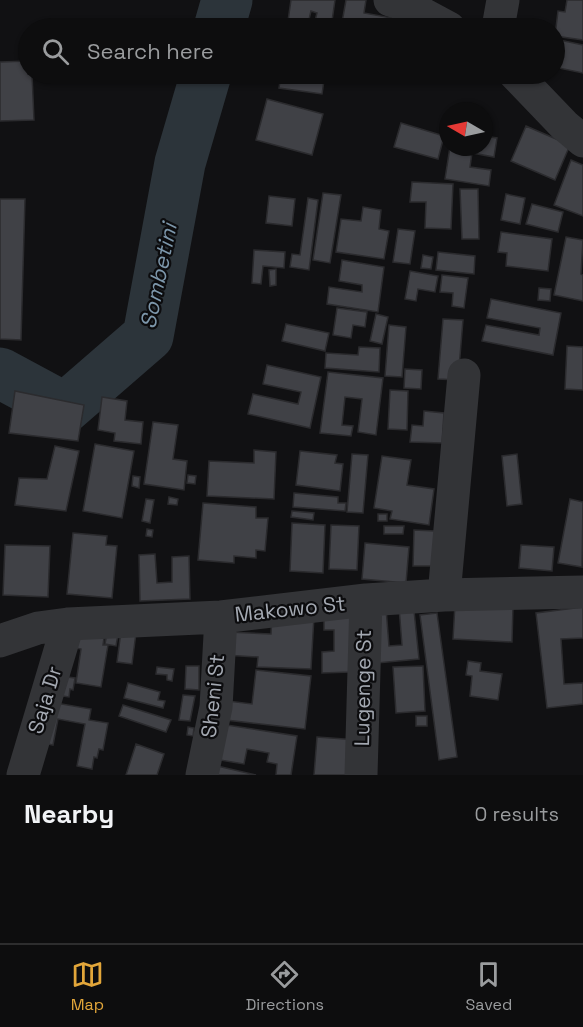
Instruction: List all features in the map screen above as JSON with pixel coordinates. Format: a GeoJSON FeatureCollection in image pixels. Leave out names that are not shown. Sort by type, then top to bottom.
{"type":"FeatureCollection","features":[{"type":"Feature","properties":{"kind":"street"},"geometry":{"type":"LineString","coordinates":[[390,0],[406,5],[430,18]]}},
{"type":"Feature","properties":{"kind":"street"},"geometry":{"type":"LineString","coordinates":[[500,18],[503,0]]}},
{"type":"Feature","properties":{"kind":"street"},"geometry":{"type":"LineString","coordinates":[[525,84],[564,125],[583,141]]}},
{"type":"Feature","properties":{"kind":"street"},"geometry":{"type":"LineString","coordinates":[[444,595],[464,375]]}},
{"type":"Feature","properties":{"kind":"street","name":"Makowo St"},"geometry":{"type":"LineString","coordinates":[[0,641],[38,628],[68,624],[220,617],[366,600],[444,595],[583,592]]}},
{"type":"Feature","properties":{"kind":"street","name":"Lugenge St"},"geometry":{"type":"LineString","coordinates":[[362,775],[366,600]]}},
{"type":"Feature","properties":{"kind":"street","name":"Sheni St"},"geometry":{"type":"LineString","coordinates":[[202,775],[216,706],[220,617]]}},
{"type":"Feature","properties":{"kind":"street","name":"Saja Dr"},"geometry":{"type":"LineString","coordinates":[[23,775],[68,624]]}},
{"type":"Feature","properties":{"kind":"building"},"geometry":{"type":"Polygon","coordinates":[[[291,0],[335,0],[332,18],[316,18],[317,13],[311,11],[309,18],[288,18],[291,0]]]}},
{"type":"Feature","properties":{"kind":"building"},"geometry":{"type":"Polygon","coordinates":[[[346,0],[366,0],[364,13],[392,18],[343,18],[346,0]]]}},
{"type":"Feature","properties":{"kind":"building"},"geometry":{"type":"Polygon","coordinates":[[[567,0],[583,0],[583,40],[565,37],[565,18],[557,18],[558,11],[565,12],[567,0]]]}},
{"type":"Feature","properties":{"kind":"building"},"geometry":{"type":"Polygon","coordinates":[[[565,41],[583,45],[583,73],[565,69],[565,41]]]}},
{"type":"Feature","properties":{"kind":"building"},"geometry":{"type":"Polygon","coordinates":[[[18,61],[18,84],[32,84],[34,120],[0,121],[0,62],[18,61]]]}},
{"type":"Feature","properties":{"kind":"building"},"geometry":{"type":"Polygon","coordinates":[[[280,84],[324,84],[322,94],[279,88],[280,84]]]}},
{"type":"Feature","properties":{"kind":"building"},"geometry":{"type":"Polygon","coordinates":[[[267,99],[323,114],[312,155],[256,140],[267,99]]]}},
{"type":"Feature","properties":{"kind":"building"},"geometry":{"type":"Polygon","coordinates":[[[401,123],[439,134],[438,159],[394,147],[401,123]]]}},
{"type":"Feature","properties":{"kind":"building"},"geometry":{"type":"Polygon","coordinates":[[[526,126],[570,145],[555,180],[511,161],[526,126]]]}},
{"type":"Feature","properties":{"kind":"building"},"geometry":{"type":"Polygon","coordinates":[[[493,137],[497,138],[494,157],[488,156],[493,156],[493,137]]]}},
{"type":"Feature","properties":{"kind":"building"},"geometry":{"type":"Polygon","coordinates":[[[449,156],[472,156],[470,167],[491,170],[489,186],[445,179],[449,156]]]}},
{"type":"Feature","properties":{"kind":"building"},"geometry":{"type":"Polygon","coordinates":[[[571,160],[583,165],[583,216],[554,205],[571,160]]]}},
{"type":"Feature","properties":{"kind":"building"},"geometry":{"type":"Polygon","coordinates":[[[412,182],[453,184],[451,229],[425,228],[426,202],[410,202],[412,182]]]}},
{"type":"Feature","properties":{"kind":"building"},"geometry":{"type":"Polygon","coordinates":[[[460,189],[478,189],[479,239],[462,239],[460,189]]]}},
{"type":"Feature","properties":{"kind":"building"},"geometry":{"type":"Polygon","coordinates":[[[323,193],[341,195],[330,263],[313,260],[323,193]]]}},
{"type":"Feature","properties":{"kind":"building"},"geometry":{"type":"Polygon","coordinates":[[[506,194],[525,198],[520,224],[501,220],[506,194]]]}},
{"type":"Feature","properties":{"kind":"building"},"geometry":{"type":"Polygon","coordinates":[[[269,196],[295,199],[292,226],[266,223],[269,196]]]}},
{"type":"Feature","properties":{"kind":"building"},"geometry":{"type":"Polygon","coordinates":[[[308,198],[318,200],[309,270],[290,267],[292,254],[300,255],[308,198]]]}},
{"type":"Feature","properties":{"kind":"building"},"geometry":{"type":"Polygon","coordinates":[[[0,199],[25,199],[21,340],[0,339],[0,199]]]}},
{"type":"Feature","properties":{"kind":"building"},"geometry":{"type":"Polygon","coordinates":[[[532,204],[563,212],[558,232],[526,224],[532,204]]]}},
{"type":"Feature","properties":{"kind":"building"},"geometry":{"type":"Polygon","coordinates":[[[363,207],[381,210],[379,229],[389,231],[384,259],[336,252],[341,219],[361,221],[363,207]]]}},
{"type":"Feature","properties":{"kind":"building"},"geometry":{"type":"Polygon","coordinates":[[[398,229],[415,231],[410,264],[393,262],[398,229]]]}},
{"type":"Feature","properties":{"kind":"building"},"geometry":{"type":"Polygon","coordinates":[[[501,232],[552,239],[548,271],[506,266],[507,253],[498,252],[501,232]]]}},
{"type":"Feature","properties":{"kind":"building"},"geometry":{"type":"Polygon","coordinates":[[[566,237],[583,240],[581,274],[583,275],[583,301],[554,295],[566,237]]]}},
{"type":"Feature","properties":{"kind":"building"},"geometry":{"type":"Polygon","coordinates":[[[254,250],[285,252],[284,268],[263,266],[261,284],[252,283],[254,250]]]}},
{"type":"Feature","properties":{"kind":"building"},"geometry":{"type":"Polygon","coordinates":[[[438,252],[475,256],[474,274],[436,270],[438,252]]]}},
{"type":"Feature","properties":{"kind":"building"},"geometry":{"type":"Polygon","coordinates":[[[423,255],[433,257],[431,269],[421,268],[423,255]]]}},
{"type":"Feature","properties":{"kind":"building"},"geometry":{"type":"Polygon","coordinates":[[[342,260],[384,267],[378,312],[327,304],[329,287],[362,292],[362,285],[339,281],[342,260]]]}},
{"type":"Feature","properties":{"kind":"building"},"geometry":{"type":"Polygon","coordinates":[[[276,269],[276,285],[270,286],[269,270],[276,269]]]}},
{"type":"Feature","properties":{"kind":"building"},"geometry":{"type":"Polygon","coordinates":[[[410,271],[438,276],[435,292],[418,289],[416,301],[405,299],[410,271]]]}},
{"type":"Feature","properties":{"kind":"building"},"geometry":{"type":"Polygon","coordinates":[[[442,275],[468,278],[464,308],[452,306],[453,293],[440,292],[442,275]]]}},
{"type":"Feature","properties":{"kind":"building"},"geometry":{"type":"Polygon","coordinates":[[[539,288],[551,289],[550,301],[538,300],[539,288]]]}},
{"type":"Feature","properties":{"kind":"building"},"geometry":{"type":"Polygon","coordinates":[[[491,299],[561,313],[553,355],[482,341],[486,325],[539,335],[540,328],[487,318],[491,299]]]}},
{"type":"Feature","properties":{"kind":"building"},"geometry":{"type":"Polygon","coordinates":[[[337,308],[367,312],[365,327],[353,325],[351,338],[333,335],[337,308]]]}},
{"type":"Feature","properties":{"kind":"building"},"geometry":{"type":"Polygon","coordinates":[[[376,314],[388,317],[382,344],[370,341],[376,314]]]}},
{"type":"Feature","properties":{"kind":"building"},"geometry":{"type":"Polygon","coordinates":[[[443,319],[463,320],[458,380],[438,379],[443,319]]]}},
{"type":"Feature","properties":{"kind":"building"},"geometry":{"type":"Polygon","coordinates":[[[286,324],[329,333],[325,351],[282,341],[286,324]]]}},
{"type":"Feature","properties":{"kind":"building"},"geometry":{"type":"Polygon","coordinates":[[[389,325],[406,327],[402,377],[385,376],[389,325]]]}},
{"type":"Feature","properties":{"kind":"building"},"geometry":{"type":"Polygon","coordinates":[[[567,346],[583,347],[583,390],[565,389],[567,346]]]}},
{"type":"Feature","properties":{"kind":"building"},"geometry":{"type":"Polygon","coordinates":[[[359,347],[380,348],[379,372],[325,368],[326,353],[358,355],[359,347]]]}},
{"type":"Feature","properties":{"kind":"building"},"geometry":{"type":"Polygon","coordinates":[[[267,365],[321,377],[310,428],[248,414],[253,394],[298,404],[301,392],[263,384],[267,365]]]}},
{"type":"Feature","properties":{"kind":"building"},"geometry":{"type":"Polygon","coordinates":[[[405,369],[422,370],[421,389],[404,388],[405,369]]]}},
{"type":"Feature","properties":{"kind":"building"},"geometry":{"type":"Polygon","coordinates":[[[328,372],[383,378],[376,435],[358,432],[362,399],[345,397],[342,425],[353,426],[351,436],[320,433],[328,372]]]}},
{"type":"Feature","properties":{"kind":"building"},"geometry":{"type":"Polygon","coordinates":[[[390,390],[408,391],[407,430],[388,429],[390,390]]]}},
{"type":"Feature","properties":{"kind":"building"},"geometry":{"type":"Polygon","coordinates":[[[15,391],[84,405],[78,441],[9,433],[15,391]]]}},
{"type":"Feature","properties":{"kind":"building"},"geometry":{"type":"Polygon","coordinates":[[[102,397],[127,401],[125,420],[143,422],[141,444],[114,441],[115,433],[98,430],[102,397]]]}},
{"type":"Feature","properties":{"kind":"building"},"geometry":{"type":"Polygon","coordinates":[[[424,411],[444,413],[442,443],[410,442],[412,425],[423,426],[424,411]]]}},
{"type":"Feature","properties":{"kind":"building"},"geometry":{"type":"Polygon","coordinates":[[[153,422],[178,425],[173,459],[187,461],[184,490],[144,484],[153,422]]]}},
{"type":"Feature","properties":{"kind":"building"},"geometry":{"type":"Polygon","coordinates":[[[95,444],[134,451],[122,518],[83,511],[95,444]]]}},
{"type":"Feature","properties":{"kind":"building"},"geometry":{"type":"Polygon","coordinates":[[[55,446],[79,451],[66,511],[15,505],[19,478],[47,479],[55,446]]]}},
{"type":"Feature","properties":{"kind":"building"},"geometry":{"type":"Polygon","coordinates":[[[254,450],[276,452],[274,499],[207,496],[209,461],[254,463],[254,450]]]}},
{"type":"Feature","properties":{"kind":"building"},"geometry":{"type":"Polygon","coordinates":[[[300,451],[337,455],[335,463],[343,464],[340,491],[296,485],[300,451]]]}},
{"type":"Feature","properties":{"kind":"building"},"geometry":{"type":"Polygon","coordinates":[[[352,454],[368,455],[363,513],[347,512],[352,454]]]}},
{"type":"Feature","properties":{"kind":"building"},"geometry":{"type":"Polygon","coordinates":[[[517,454],[522,504],[507,506],[502,456],[517,454]]]}},
{"type":"Feature","properties":{"kind":"building"},"geometry":{"type":"Polygon","coordinates":[[[382,456],[411,460],[407,485],[434,489],[429,525],[390,519],[392,511],[374,508],[382,456]]]}},
{"type":"Feature","properties":{"kind":"building"},"geometry":{"type":"Polygon","coordinates":[[[188,475],[196,476],[195,484],[187,483],[188,475]]]}},
{"type":"Feature","properties":{"kind":"building"},"geometry":{"type":"Polygon","coordinates":[[[133,476],[140,477],[139,488],[132,486],[133,476]]]}},
{"type":"Feature","properties":{"kind":"building"},"geometry":{"type":"Polygon","coordinates":[[[294,493],[338,497],[338,503],[346,503],[345,511],[293,507],[294,493]]]}},
{"type":"Feature","properties":{"kind":"building"},"geometry":{"type":"Polygon","coordinates":[[[169,497],[178,499],[177,505],[168,504],[169,497]]]}},
{"type":"Feature","properties":{"kind":"building"},"geometry":{"type":"Polygon","coordinates":[[[146,499],[154,500],[150,523],[142,521],[146,499]]]}},
{"type":"Feature","properties":{"kind":"building"},"geometry":{"type":"Polygon","coordinates":[[[570,499],[583,502],[582,567],[558,563],[570,499]]]}},
{"type":"Feature","properties":{"kind":"building"},"geometry":{"type":"Polygon","coordinates":[[[203,503],[256,507],[256,518],[268,518],[265,551],[256,550],[256,558],[234,556],[234,563],[198,560],[203,503]]]}},
{"type":"Feature","properties":{"kind":"building"},"geometry":{"type":"Polygon","coordinates":[[[292,511],[314,513],[313,520],[291,517],[292,511]]]}},
{"type":"Feature","properties":{"kind":"building"},"geometry":{"type":"Polygon","coordinates":[[[378,514],[387,514],[387,521],[378,521],[378,514]]]}},
{"type":"Feature","properties":{"kind":"building"},"geometry":{"type":"Polygon","coordinates":[[[292,523],[325,525],[323,573],[290,571],[292,523]]]}},
{"type":"Feature","properties":{"kind":"building"},"geometry":{"type":"Polygon","coordinates":[[[331,525],[359,526],[357,570],[329,569],[331,525]]]}},
{"type":"Feature","properties":{"kind":"building"},"geometry":{"type":"Polygon","coordinates":[[[384,526],[404,526],[403,534],[384,534],[384,526]]]}},
{"type":"Feature","properties":{"kind":"building"},"geometry":{"type":"Polygon","coordinates":[[[147,529],[153,530],[152,537],[146,536],[147,529]]]}},
{"type":"Feature","properties":{"kind":"building"},"geometry":{"type":"Polygon","coordinates":[[[414,530],[435,531],[433,566],[413,566],[414,530]]]}},
{"type":"Feature","properties":{"kind":"building"},"geometry":{"type":"Polygon","coordinates":[[[73,533],[107,536],[106,545],[117,546],[112,598],[67,594],[73,533]]]}},
{"type":"Feature","properties":{"kind":"building"},"geometry":{"type":"Polygon","coordinates":[[[365,543],[409,547],[406,583],[362,579],[365,543]]]}},
{"type":"Feature","properties":{"kind":"building"},"geometry":{"type":"Polygon","coordinates":[[[5,545],[50,546],[48,597],[3,595],[5,545]]]}},
{"type":"Feature","properties":{"kind":"building"},"geometry":{"type":"Polygon","coordinates":[[[521,545],[554,547],[552,571],[519,568],[521,545]]]}},
{"type":"Feature","properties":{"kind":"building"},"geometry":{"type":"Polygon","coordinates":[[[155,554],[157,583],[172,582],[172,557],[189,556],[190,599],[140,601],[139,555],[155,554]]]}},
{"type":"Feature","properties":{"kind":"building"},"geometry":{"type":"Polygon","coordinates":[[[413,601],[419,659],[377,663],[371,606],[413,601]],[[399,607],[386,608],[389,646],[402,645],[399,607]]]}},
{"type":"Feature","properties":{"kind":"building"},"geometry":{"type":"Polygon","coordinates":[[[455,604],[513,606],[512,642],[453,639],[455,604]]]}},
{"type":"Feature","properties":{"kind":"building"},"geometry":{"type":"Polygon","coordinates":[[[583,607],[583,638],[561,639],[564,684],[583,683],[583,704],[547,708],[536,613],[583,607]]]}},
{"type":"Feature","properties":{"kind":"building"},"geometry":{"type":"Polygon","coordinates":[[[324,613],[352,613],[351,672],[322,673],[322,652],[334,651],[334,630],[324,630],[324,613]]]}},
{"type":"Feature","properties":{"kind":"building"},"geometry":{"type":"Polygon","coordinates":[[[437,613],[457,757],[439,760],[420,615],[437,613]]]}},
{"type":"Feature","properties":{"kind":"building"},"geometry":{"type":"Polygon","coordinates":[[[272,614],[314,616],[311,669],[257,667],[258,657],[225,655],[227,632],[271,634],[272,614]]]}},
{"type":"Feature","properties":{"kind":"building"},"geometry":{"type":"Polygon","coordinates":[[[108,627],[119,629],[116,646],[105,644],[108,627]]]}},
{"type":"Feature","properties":{"kind":"building"},"geometry":{"type":"Polygon","coordinates":[[[121,631],[136,633],[132,664],[117,662],[121,631]]]}},
{"type":"Feature","properties":{"kind":"building"},"geometry":{"type":"Polygon","coordinates":[[[74,633],[104,638],[103,645],[108,645],[101,687],[76,683],[81,649],[71,647],[74,633]]]}},
{"type":"Feature","properties":{"kind":"building"},"geometry":{"type":"Polygon","coordinates":[[[468,661],[481,663],[480,671],[502,674],[498,700],[470,696],[472,676],[466,675],[468,661]]]}},
{"type":"Feature","properties":{"kind":"building"},"geometry":{"type":"Polygon","coordinates":[[[186,666],[199,666],[199,690],[185,689],[186,666]]]}},
{"type":"Feature","properties":{"kind":"building"},"geometry":{"type":"Polygon","coordinates":[[[423,666],[425,711],[396,713],[393,667],[423,666]]]}},
{"type":"Feature","properties":{"kind":"building"},"geometry":{"type":"Polygon","coordinates":[[[157,667],[174,669],[172,681],[167,680],[167,675],[156,674],[157,667]]]}},
{"type":"Feature","properties":{"kind":"building"},"geometry":{"type":"Polygon","coordinates":[[[256,670],[311,676],[305,729],[226,720],[228,701],[252,704],[256,670]]]}},
{"type":"Feature","properties":{"kind":"building"},"geometry":{"type":"Polygon","coordinates":[[[59,676],[75,678],[69,697],[56,695],[59,676]]]}},
{"type":"Feature","properties":{"kind":"building"},"geometry":{"type":"Polygon","coordinates":[[[128,683],[160,692],[158,700],[165,701],[163,708],[124,698],[128,683]]]}},
{"type":"Feature","properties":{"kind":"building"},"geometry":{"type":"Polygon","coordinates":[[[183,695],[195,696],[190,721],[179,720],[183,695]]]}},
{"type":"Feature","properties":{"kind":"building"},"geometry":{"type":"Polygon","coordinates":[[[50,702],[91,709],[89,720],[108,723],[103,750],[99,749],[97,758],[94,757],[92,769],[77,766],[85,724],[58,719],[53,745],[43,743],[50,702]]]}},
{"type":"Feature","properties":{"kind":"building"},"geometry":{"type":"Polygon","coordinates":[[[123,705],[171,720],[166,732],[119,716],[123,705]]]}},
{"type":"Feature","properties":{"kind":"building"},"geometry":{"type":"Polygon","coordinates":[[[416,716],[427,716],[427,726],[416,726],[416,716]]]}},
{"type":"Feature","properties":{"kind":"building"},"geometry":{"type":"Polygon","coordinates":[[[220,724],[297,736],[291,775],[276,775],[277,764],[267,762],[269,753],[247,749],[244,764],[214,759],[220,724]]]}},
{"type":"Feature","properties":{"kind":"building"},"geometry":{"type":"Polygon","coordinates":[[[188,727],[194,728],[193,736],[187,735],[188,727]]]}},
{"type":"Feature","properties":{"kind":"building"},"geometry":{"type":"Polygon","coordinates":[[[317,737],[358,740],[349,775],[314,775],[317,737]]]}},
{"type":"Feature","properties":{"kind":"building"},"geometry":{"type":"Polygon","coordinates":[[[136,744],[164,754],[157,775],[126,775],[136,744]]]}},
{"type":"Feature","properties":{"kind":"building"},"geometry":{"type":"Polygon","coordinates":[[[213,765],[256,775],[211,775],[213,765]]]}},
{"type":"Feature","properties":{"kind":"waterway","name":"Sombetini"},"geometry":{"type":"LineString","coordinates":[[222,18],[227,0]]}},
{"type":"Feature","properties":{"kind":"waterway","name":"Sombetini"},"geometry":{"type":"LineString","coordinates":[[0,373],[65,408],[148,336],[180,163],[203,84]]}}]}
